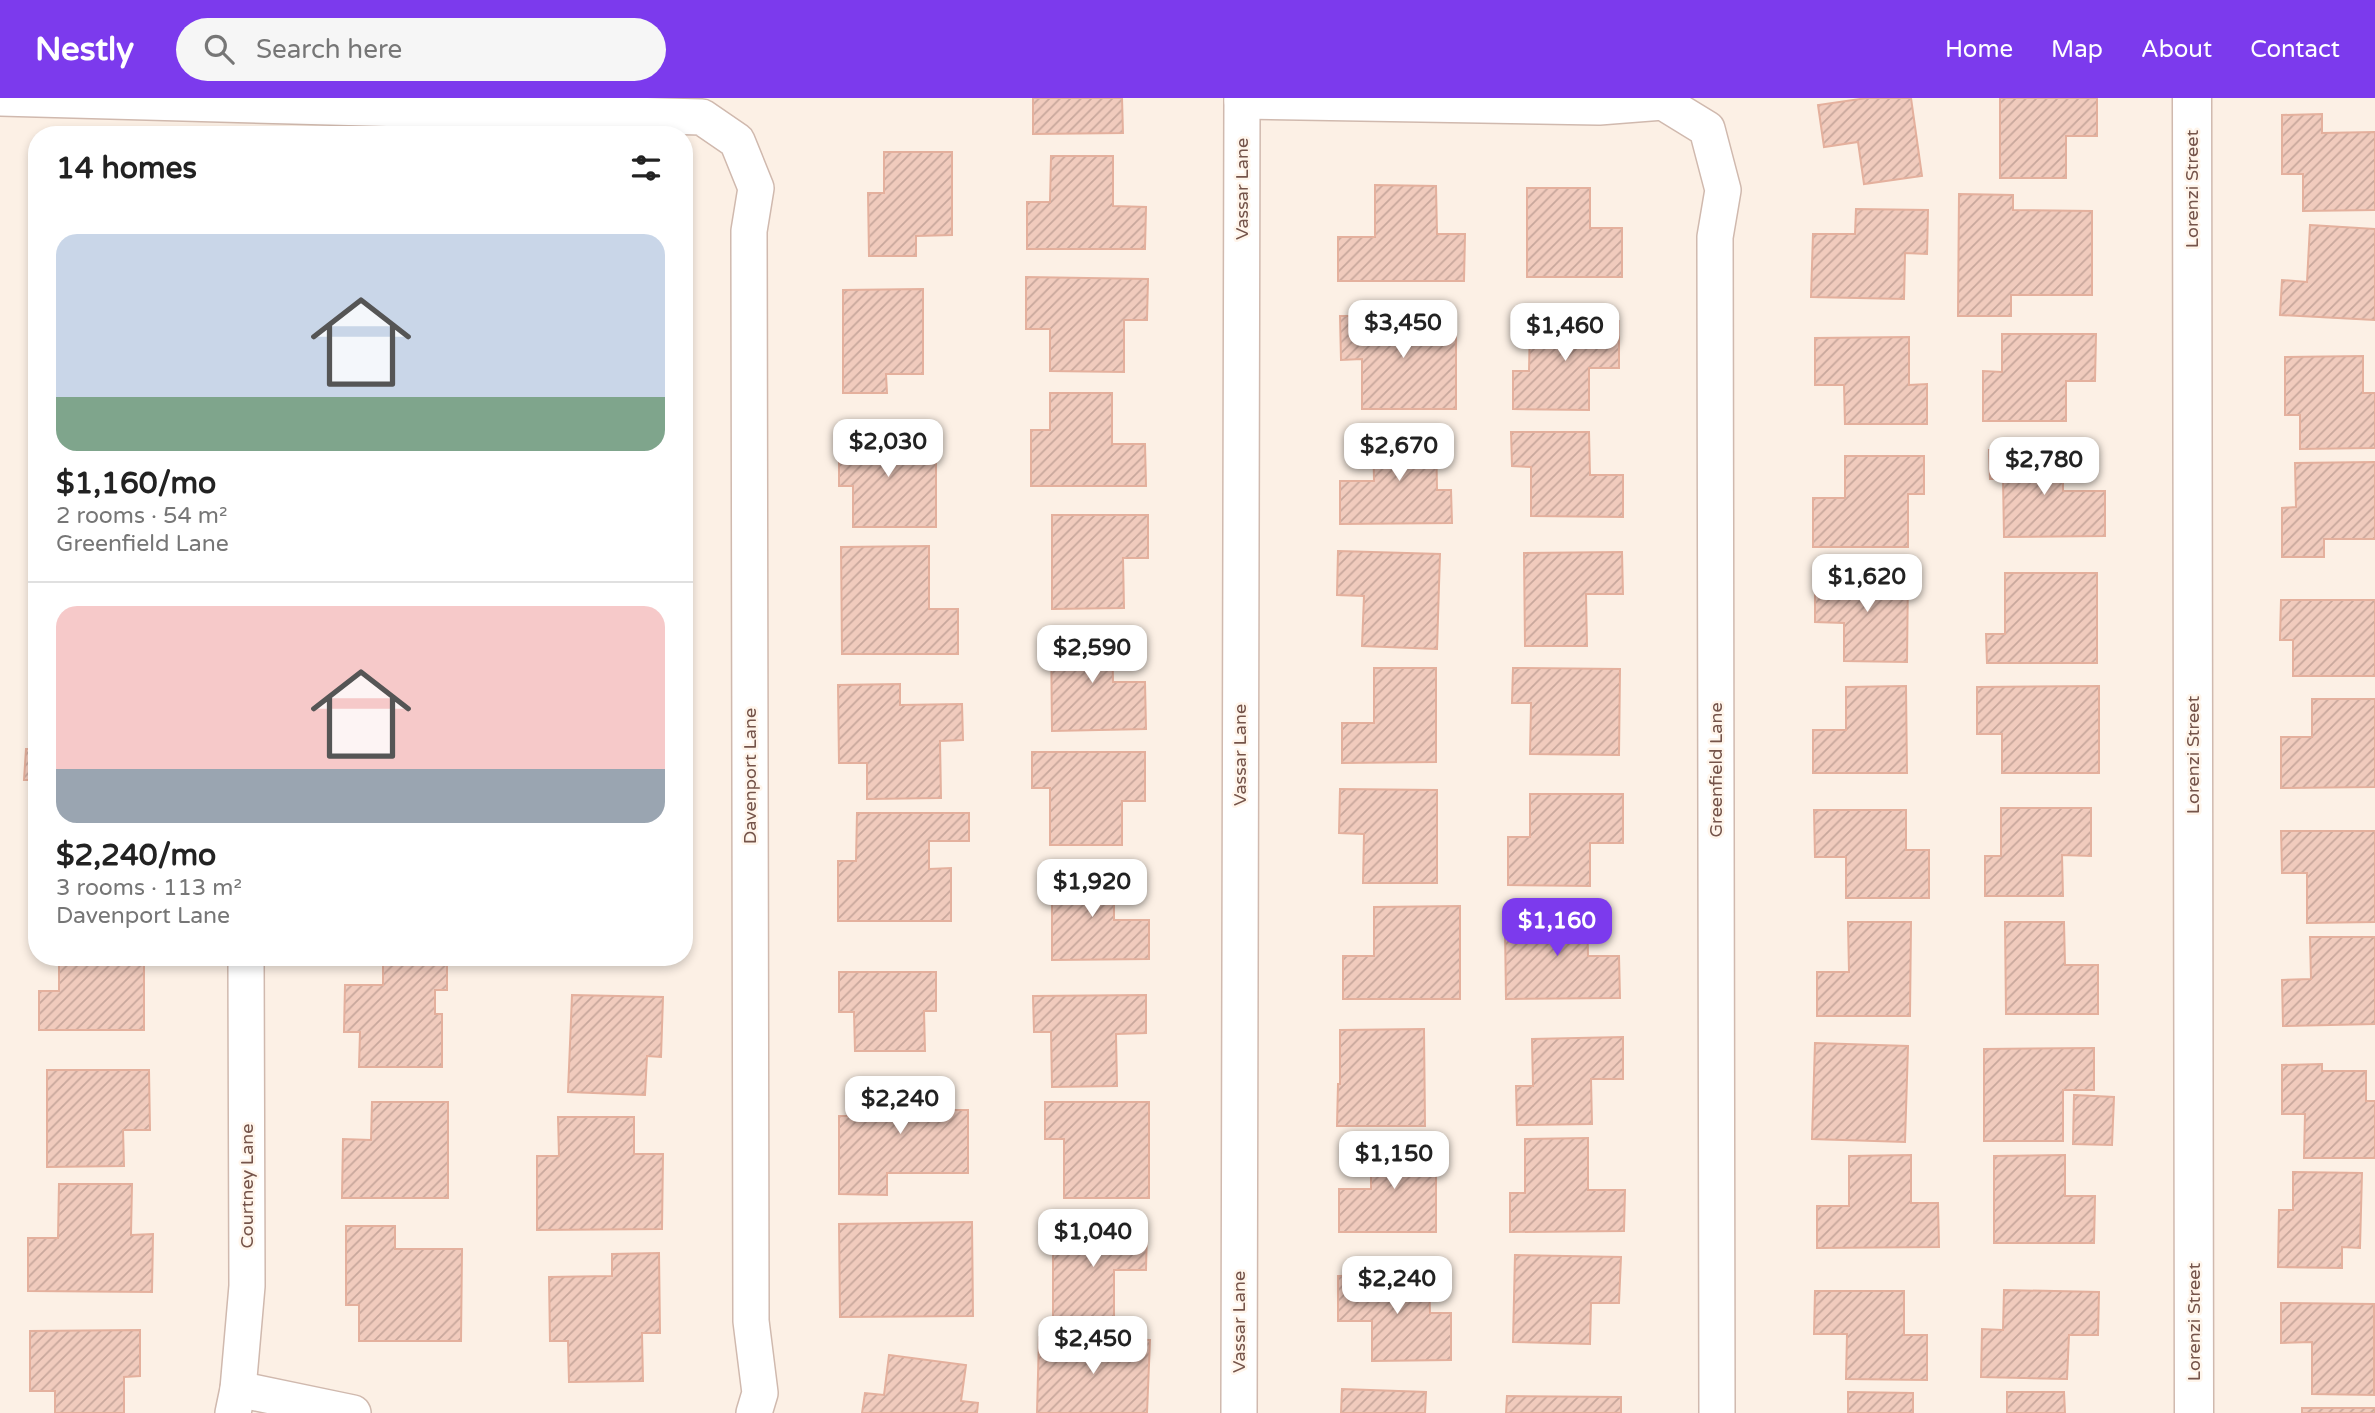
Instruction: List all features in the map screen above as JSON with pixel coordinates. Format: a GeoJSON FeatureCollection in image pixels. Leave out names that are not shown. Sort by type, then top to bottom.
{"type":"FeatureCollection","features":[{"type":"Feature","properties":{"kind":"street"},"geometry":{"type":"LineString","coordinates":[[0,98],[245,120]]}},
{"type":"Feature","properties":{"kind":"street","name":"Lorenzi Street"},"geometry":{"type":"LineString","coordinates":[[2192,98],[2194,1413]]}},
{"type":"Feature","properties":{"kind":"street","name":"Greenfield Lane"},"geometry":{"type":"LineString","coordinates":[[1242,99],[1599,107],[1663,102],[1707,129],[1723,190],[1716,237],[1717,1413]]}},
{"type":"Feature","properties":{"kind":"street","name":"Vassar Lane"},"geometry":{"type":"LineString","coordinates":[[1239,1413],[1242,99]]}},
{"type":"Feature","properties":{"kind":"street","name":"Davenport Lane"},"geometry":{"type":"LineString","coordinates":[[245,120],[702,117],[737,141],[756,188],[749,231],[751,1321],[760,1393],[754,1413]]}},
{"type":"Feature","properties":{"kind":"street","name":"Courtney Lane"},"geometry":{"type":"LineString","coordinates":[[236,1401],[247,1286],[246,966]]}},
{"type":"Feature","properties":{"kind":"street"},"geometry":{"type":"LineString","coordinates":[[236,1401],[353,1413]]}},
{"type":"Feature","properties":{"kind":"building"},"geometry":{"type":"Polygon","coordinates":[[[1033,98],[1122,98],[1123,133],[1033,134],[1033,98]]]}},
{"type":"Feature","properties":{"kind":"building"},"geometry":{"type":"Polygon","coordinates":[[[1867,98],[1911,98],[1922,176],[1864,184],[1858,142],[1824,147],[1818,105],[1867,98]]]}},
{"type":"Feature","properties":{"kind":"building"},"geometry":{"type":"Polygon","coordinates":[[[2000,98],[2097,98],[2097,136],[2066,136],[2066,178],[2000,178],[2000,98]]]}},
{"type":"Feature","properties":{"kind":"building"},"geometry":{"type":"Polygon","coordinates":[[[2322,114],[2322,133],[2375,132],[2375,210],[2303,211],[2303,174],[2282,174],[2282,115],[2322,114]]]}},
{"type":"Feature","properties":{"kind":"building"},"geometry":{"type":"Polygon","coordinates":[[[884,152],[952,152],[952,235],[916,236],[916,256],[869,256],[868,193],[884,193],[884,152]]]}},
{"type":"Feature","properties":{"kind":"building"},"geometry":{"type":"Polygon","coordinates":[[[1051,156],[1113,156],[1113,206],[1146,207],[1145,249],[1027,249],[1027,202],[1050,202],[1051,156]]]}},
{"type":"Feature","properties":{"kind":"building"},"geometry":{"type":"Polygon","coordinates":[[[1375,185],[1436,186],[1437,234],[1465,234],[1464,281],[1338,281],[1338,237],[1375,237],[1375,185]]]}},
{"type":"Feature","properties":{"kind":"building"},"geometry":{"type":"Polygon","coordinates":[[[1527,188],[1590,188],[1590,228],[1622,228],[1622,277],[1527,277],[1527,188]]]}},
{"type":"Feature","properties":{"kind":"building"},"geometry":{"type":"Polygon","coordinates":[[[1959,194],[2013,195],[2013,210],[2092,211],[2092,295],[2011,295],[2011,316],[1958,316],[1959,194]]]}},
{"type":"Feature","properties":{"kind":"building"},"geometry":{"type":"Polygon","coordinates":[[[1856,209],[1928,210],[1927,254],[1905,253],[1904,299],[1811,297],[1813,234],[1855,234],[1856,209]]]}},
{"type":"Feature","properties":{"kind":"building"},"geometry":{"type":"Polygon","coordinates":[[[2310,225],[2375,229],[2375,320],[2280,315],[2282,280],[2307,282],[2310,225]]]}},
{"type":"Feature","properties":{"kind":"building"},"geometry":{"type":"Polygon","coordinates":[[[1026,277],[1148,279],[1147,320],[1124,320],[1124,372],[1050,371],[1050,329],[1026,329],[1026,277]]]}},
{"type":"Feature","properties":{"kind":"building"},"geometry":{"type":"Polygon","coordinates":[[[923,289],[923,374],[886,374],[887,393],[843,393],[843,290],[923,289]]]}},
{"type":"Feature","properties":{"kind":"building"},"geometry":{"type":"Polygon","coordinates":[[[1340,316],[1456,316],[1456,409],[1362,409],[1362,359],[1341,360],[1340,316]]]}},
{"type":"Feature","properties":{"kind":"building"},"geometry":{"type":"Polygon","coordinates":[[[1530,321],[1619,321],[1619,368],[1589,368],[1589,410],[1513,409],[1513,371],[1529,371],[1530,321]]]}},
{"type":"Feature","properties":{"kind":"building"},"geometry":{"type":"Polygon","coordinates":[[[2002,334],[2096,334],[2095,381],[2066,381],[2066,421],[1983,421],[1983,371],[2002,372],[2002,334]]]}},
{"type":"Feature","properties":{"kind":"building"},"geometry":{"type":"Polygon","coordinates":[[[1909,337],[1909,385],[1927,384],[1927,424],[1845,424],[1844,385],[1815,385],[1815,338],[1909,337]]]}},
{"type":"Feature","properties":{"kind":"building"},"geometry":{"type":"Polygon","coordinates":[[[2363,356],[2363,393],[2375,393],[2375,448],[2300,449],[2300,415],[2285,415],[2285,357],[2363,356]]]}},
{"type":"Feature","properties":{"kind":"building"},"geometry":{"type":"Polygon","coordinates":[[[1050,393],[1112,393],[1112,444],[1145,444],[1146,486],[1031,486],[1031,430],[1050,430],[1050,393]]]}},
{"type":"Feature","properties":{"kind":"building"},"geometry":{"type":"Polygon","coordinates":[[[839,427],[885,427],[885,442],[936,442],[936,527],[853,527],[853,486],[839,486],[839,427]]]}},
{"type":"Feature","properties":{"kind":"building"},"geometry":{"type":"Polygon","coordinates":[[[1436,429],[1437,490],[1451,490],[1452,523],[1340,524],[1340,481],[1374,481],[1373,430],[1436,429]]]}},
{"type":"Feature","properties":{"kind":"building"},"geometry":{"type":"Polygon","coordinates":[[[1511,432],[1589,432],[1590,475],[1623,475],[1623,517],[1531,516],[1531,467],[1512,466],[1511,432]]]}},
{"type":"Feature","properties":{"kind":"building"},"geometry":{"type":"Polygon","coordinates":[[[2063,449],[2063,491],[2105,491],[2105,536],[2004,537],[2003,479],[1990,479],[1989,450],[2063,449]]]}},
{"type":"Feature","properties":{"kind":"building"},"geometry":{"type":"Polygon","coordinates":[[[1845,456],[1924,456],[1924,494],[1908,494],[1908,547],[1813,547],[1813,498],[1845,498],[1845,456]]]}},
{"type":"Feature","properties":{"kind":"building"},"geometry":{"type":"Polygon","coordinates":[[[2375,462],[2375,539],[2324,539],[2324,557],[2282,557],[2282,508],[2296,507],[2295,463],[2375,462]]]}},
{"type":"Feature","properties":{"kind":"building"},"geometry":{"type":"Polygon","coordinates":[[[1052,515],[1148,515],[1148,558],[1123,558],[1124,608],[1052,609],[1052,515]]]}},
{"type":"Feature","properties":{"kind":"building"},"geometry":{"type":"Polygon","coordinates":[[[929,546],[929,609],[958,609],[958,654],[842,654],[841,547],[929,546]]]}},
{"type":"Feature","properties":{"kind":"building"},"geometry":{"type":"Polygon","coordinates":[[[1338,551],[1440,554],[1437,649],[1362,646],[1364,596],[1337,595],[1338,551]]]}},
{"type":"Feature","properties":{"kind":"building"},"geometry":{"type":"Polygon","coordinates":[[[1622,552],[1623,594],[1586,594],[1587,646],[1525,646],[1524,553],[1622,552]]]}},
{"type":"Feature","properties":{"kind":"building"},"geometry":{"type":"Polygon","coordinates":[[[2005,573],[2097,573],[2097,663],[1987,663],[1986,634],[2005,634],[2005,573]]]}},
{"type":"Feature","properties":{"kind":"building"},"geometry":{"type":"Polygon","coordinates":[[[1815,575],[1908,575],[1907,662],[1844,661],[1844,623],[1815,622],[1815,575]]]}},
{"type":"Feature","properties":{"kind":"building"},"geometry":{"type":"Polygon","coordinates":[[[2281,600],[2375,600],[2375,676],[2293,676],[2293,640],[2280,640],[2281,600]]]}},
{"type":"Feature","properties":{"kind":"building"},"geometry":{"type":"Polygon","coordinates":[[[1112,629],[1113,682],[1145,682],[1146,729],[1052,731],[1051,630],[1112,629]]]}},
{"type":"Feature","properties":{"kind":"building"},"geometry":{"type":"Polygon","coordinates":[[[1374,668],[1436,668],[1436,762],[1342,763],[1342,723],[1374,723],[1374,668]]]}},
{"type":"Feature","properties":{"kind":"building"},"geometry":{"type":"Polygon","coordinates":[[[1513,668],[1620,669],[1619,755],[1530,754],[1531,703],[1512,703],[1513,668]]]}},
{"type":"Feature","properties":{"kind":"building"},"geometry":{"type":"Polygon","coordinates":[[[900,684],[900,705],[962,704],[963,740],[940,741],[941,798],[867,799],[867,763],[839,763],[838,685],[900,684]]]}},
{"type":"Feature","properties":{"kind":"building"},"geometry":{"type":"Polygon","coordinates":[[[1906,686],[1907,773],[1813,773],[1813,730],[1846,730],[1846,687],[1906,686]]]}},
{"type":"Feature","properties":{"kind":"building"},"geometry":{"type":"Polygon","coordinates":[[[2099,686],[2099,773],[2002,773],[2002,734],[1977,734],[1977,687],[2099,686]]]}},
{"type":"Feature","properties":{"kind":"building"},"geometry":{"type":"Polygon","coordinates":[[[2312,699],[2375,699],[2375,787],[2281,788],[2281,737],[2312,737],[2312,699]]]}},
{"type":"Feature","properties":{"kind":"building"},"geometry":{"type":"Polygon","coordinates":[[[26,749],[28,749],[28,780],[24,780],[26,749]]]}},
{"type":"Feature","properties":{"kind":"building"},"geometry":{"type":"Polygon","coordinates":[[[1032,752],[1145,752],[1145,801],[1122,801],[1122,845],[1050,845],[1050,788],[1032,788],[1032,752]]]}},
{"type":"Feature","properties":{"kind":"building"},"geometry":{"type":"Polygon","coordinates":[[[1340,789],[1437,790],[1437,883],[1363,883],[1364,834],[1339,833],[1340,789]]]}},
{"type":"Feature","properties":{"kind":"building"},"geometry":{"type":"Polygon","coordinates":[[[1530,794],[1623,794],[1623,843],[1590,843],[1590,886],[1508,885],[1508,837],[1530,837],[1530,794]]]}},
{"type":"Feature","properties":{"kind":"building"},"geometry":{"type":"Polygon","coordinates":[[[2001,808],[2091,808],[2091,856],[2062,855],[2063,896],[1985,896],[1985,856],[2001,856],[2001,808]]]}},
{"type":"Feature","properties":{"kind":"building"},"geometry":{"type":"Polygon","coordinates":[[[1814,810],[1906,810],[1906,850],[1929,850],[1929,898],[1846,898],[1846,857],[1815,857],[1814,810]]]}},
{"type":"Feature","properties":{"kind":"building"},"geometry":{"type":"Polygon","coordinates":[[[857,813],[969,813],[969,841],[929,841],[929,869],[951,868],[951,921],[838,921],[838,861],[856,861],[857,813]]]}},
{"type":"Feature","properties":{"kind":"building"},"geometry":{"type":"Polygon","coordinates":[[[2281,831],[2375,831],[2375,922],[2307,923],[2307,873],[2282,873],[2281,831]]]}},
{"type":"Feature","properties":{"kind":"building"},"geometry":{"type":"Polygon","coordinates":[[[1052,868],[1114,868],[1114,920],[1149,920],[1149,959],[1052,960],[1052,868]]]}},
{"type":"Feature","properties":{"kind":"building"},"geometry":{"type":"Polygon","coordinates":[[[1527,905],[1587,905],[1588,956],[1619,956],[1620,998],[1506,999],[1505,930],[1527,929],[1527,905]]]}},
{"type":"Feature","properties":{"kind":"building"},"geometry":{"type":"Polygon","coordinates":[[[1460,906],[1460,999],[1343,999],[1343,956],[1374,956],[1374,907],[1460,906]]]}},
{"type":"Feature","properties":{"kind":"building"},"geometry":{"type":"Polygon","coordinates":[[[1848,922],[1911,922],[1910,1016],[1817,1016],[1817,972],[1849,972],[1848,922]]]}},
{"type":"Feature","properties":{"kind":"building"},"geometry":{"type":"Polygon","coordinates":[[[2005,922],[2064,922],[2065,965],[2098,965],[2098,1014],[2006,1014],[2005,922]]]}},
{"type":"Feature","properties":{"kind":"building"},"geometry":{"type":"Polygon","coordinates":[[[2310,937],[2375,937],[2375,1024],[2283,1026],[2282,980],[2311,979],[2310,937]]]}},
{"type":"Feature","properties":{"kind":"building"},"geometry":{"type":"Polygon","coordinates":[[[59,966],[144,966],[144,1030],[39,1030],[39,991],[59,991],[59,966]]]}},
{"type":"Feature","properties":{"kind":"building"},"geometry":{"type":"Polygon","coordinates":[[[383,966],[447,966],[447,990],[435,990],[435,1014],[442,1014],[442,1067],[359,1067],[360,1032],[344,1032],[345,985],[383,985],[383,966]]]}},
{"type":"Feature","properties":{"kind":"building"},"geometry":{"type":"Polygon","coordinates":[[[839,972],[936,972],[936,1011],[924,1011],[925,1051],[855,1051],[854,1012],[839,1012],[839,972]]]}},
{"type":"Feature","properties":{"kind":"building"},"geometry":{"type":"Polygon","coordinates":[[[572,995],[663,997],[661,1057],[647,1056],[645,1095],[568,1092],[572,995]]]}},
{"type":"Feature","properties":{"kind":"building"},"geometry":{"type":"Polygon","coordinates":[[[1146,995],[1146,1033],[1116,1034],[1117,1086],[1052,1087],[1051,1032],[1034,1032],[1033,996],[1146,995]]]}},
{"type":"Feature","properties":{"kind":"building"},"geometry":{"type":"Polygon","coordinates":[[[1424,1029],[1425,1126],[1337,1126],[1340,1030],[1424,1029]]]}},
{"type":"Feature","properties":{"kind":"building"},"geometry":{"type":"Polygon","coordinates":[[[1623,1037],[1623,1079],[1591,1079],[1592,1124],[1517,1125],[1516,1086],[1533,1086],[1532,1039],[1623,1037]]]}},
{"type":"Feature","properties":{"kind":"building"},"geometry":{"type":"Polygon","coordinates":[[[1815,1043],[1908,1046],[1905,1142],[1812,1139],[1815,1043]]]}},
{"type":"Feature","properties":{"kind":"building"},"geometry":{"type":"Polygon","coordinates":[[[2094,1048],[2094,1090],[2063,1090],[2063,1141],[1984,1141],[1984,1049],[2094,1048]]]}},
{"type":"Feature","properties":{"kind":"building"},"geometry":{"type":"Polygon","coordinates":[[[2322,1064],[2322,1071],[2366,1071],[2366,1101],[2375,1101],[2375,1158],[2304,1158],[2305,1114],[2282,1114],[2282,1065],[2322,1064]]]}},
{"type":"Feature","properties":{"kind":"building"},"geometry":{"type":"Polygon","coordinates":[[[47,1070],[149,1070],[150,1130],[123,1130],[124,1166],[47,1167],[47,1070]]]}},
{"type":"Feature","properties":{"kind":"building"},"geometry":{"type":"Polygon","coordinates":[[[865,1078],[940,1079],[940,1110],[968,1110],[968,1173],[887,1173],[887,1195],[839,1194],[839,1116],[865,1116],[865,1078]]]}},
{"type":"Feature","properties":{"kind":"building"},"geometry":{"type":"Polygon","coordinates":[[[2074,1095],[2114,1097],[2112,1145],[2073,1144],[2074,1095]]]}},
{"type":"Feature","properties":{"kind":"building"},"geometry":{"type":"Polygon","coordinates":[[[372,1102],[448,1102],[448,1198],[342,1198],[343,1139],[371,1140],[372,1102]]]}},
{"type":"Feature","properties":{"kind":"building"},"geometry":{"type":"Polygon","coordinates":[[[1045,1102],[1149,1102],[1149,1198],[1064,1198],[1064,1139],[1045,1139],[1045,1102]]]}},
{"type":"Feature","properties":{"kind":"building"},"geometry":{"type":"Polygon","coordinates":[[[558,1117],[634,1117],[634,1154],[663,1154],[662,1229],[537,1230],[537,1156],[559,1156],[558,1117]]]}},
{"type":"Feature","properties":{"kind":"building"},"geometry":{"type":"Polygon","coordinates":[[[1588,1138],[1588,1190],[1625,1190],[1624,1231],[1510,1232],[1510,1193],[1525,1193],[1525,1139],[1588,1138]]]}},
{"type":"Feature","properties":{"kind":"building"},"geometry":{"type":"Polygon","coordinates":[[[1371,1140],[1436,1140],[1436,1232],[1339,1232],[1339,1189],[1371,1189],[1371,1140]]]}},
{"type":"Feature","properties":{"kind":"building"},"geometry":{"type":"Polygon","coordinates":[[[1911,1155],[1911,1203],[1938,1203],[1939,1247],[1817,1248],[1817,1206],[1849,1206],[1849,1156],[1911,1155]]]}},
{"type":"Feature","properties":{"kind":"building"},"geometry":{"type":"Polygon","coordinates":[[[2065,1155],[2065,1196],[2095,1196],[2094,1243],[1994,1243],[1994,1156],[2065,1155]]]}},
{"type":"Feature","properties":{"kind":"building"},"geometry":{"type":"Polygon","coordinates":[[[2293,1172],[2362,1173],[2360,1248],[2342,1247],[2342,1268],[2278,1267],[2279,1210],[2293,1210],[2293,1172]]]}},
{"type":"Feature","properties":{"kind":"building"},"geometry":{"type":"Polygon","coordinates":[[[59,1184],[132,1184],[131,1235],[153,1234],[152,1292],[28,1291],[28,1238],[58,1238],[59,1184]]]}},
{"type":"Feature","properties":{"kind":"building"},"geometry":{"type":"Polygon","coordinates":[[[972,1222],[973,1316],[840,1317],[839,1224],[972,1222]]]}},
{"type":"Feature","properties":{"kind":"building"},"geometry":{"type":"Polygon","coordinates":[[[346,1226],[395,1226],[395,1249],[462,1249],[461,1341],[359,1341],[359,1305],[346,1305],[346,1226]]]}},
{"type":"Feature","properties":{"kind":"building"},"geometry":{"type":"Polygon","coordinates":[[[1053,1226],[1147,1226],[1146,1270],[1114,1270],[1114,1322],[1053,1321],[1053,1226]]]}},
{"type":"Feature","properties":{"kind":"building"},"geometry":{"type":"Polygon","coordinates":[[[659,1253],[660,1333],[642,1333],[643,1381],[569,1382],[568,1341],[550,1341],[549,1277],[612,1276],[612,1254],[659,1253]]]}},
{"type":"Feature","properties":{"kind":"building"},"geometry":{"type":"Polygon","coordinates":[[[1515,1255],[1621,1257],[1619,1303],[1591,1303],[1590,1344],[1513,1342],[1515,1255]]]}},
{"type":"Feature","properties":{"kind":"building"},"geometry":{"type":"Polygon","coordinates":[[[1429,1275],[1430,1313],[1451,1313],[1451,1360],[1372,1361],[1372,1321],[1338,1321],[1338,1276],[1429,1275]]]}},
{"type":"Feature","properties":{"kind":"building"},"geometry":{"type":"Polygon","coordinates":[[[2004,1290],[2099,1292],[2098,1335],[2069,1335],[2067,1379],[1981,1377],[1982,1329],[2003,1330],[2004,1290]]]}},
{"type":"Feature","properties":{"kind":"building"},"geometry":{"type":"Polygon","coordinates":[[[1815,1291],[1904,1291],[1904,1335],[1927,1335],[1927,1380],[1846,1379],[1847,1334],[1814,1334],[1815,1291]]]}},
{"type":"Feature","properties":{"kind":"building"},"geometry":{"type":"Polygon","coordinates":[[[2281,1303],[2374,1304],[2374,1395],[2312,1394],[2312,1342],[2281,1343],[2281,1303]]]}},
{"type":"Feature","properties":{"kind":"building"},"geometry":{"type":"Polygon","coordinates":[[[140,1330],[140,1376],[124,1377],[124,1413],[55,1413],[55,1391],[30,1391],[30,1331],[140,1330]]]}},
{"type":"Feature","properties":{"kind":"building"},"geometry":{"type":"Polygon","coordinates":[[[1039,1337],[1150,1340],[1147,1413],[1037,1413],[1039,1337]]]}},
{"type":"Feature","properties":{"kind":"building"},"geometry":{"type":"Polygon","coordinates":[[[889,1355],[966,1365],[961,1401],[978,1403],[977,1413],[862,1413],[865,1393],[884,1395],[889,1355]]]}},
{"type":"Feature","properties":{"kind":"building"},"geometry":{"type":"Polygon","coordinates":[[[1342,1389],[1426,1392],[1425,1413],[1341,1413],[1342,1389]]]}},
{"type":"Feature","properties":{"kind":"building"},"geometry":{"type":"Polygon","coordinates":[[[1848,1392],[1913,1393],[1913,1413],[1848,1413],[1848,1392]]]}},
{"type":"Feature","properties":{"kind":"building"},"geometry":{"type":"Polygon","coordinates":[[[2007,1392],[2064,1392],[2065,1413],[2007,1413],[2007,1392]]]}},
{"type":"Feature","properties":{"kind":"building"},"geometry":{"type":"Polygon","coordinates":[[[1507,1396],[1621,1397],[1621,1413],[1506,1413],[1507,1396]]]}},
{"type":"Feature","properties":{"kind":"building"},"geometry":{"type":"Polygon","coordinates":[[[2302,1408],[2375,1408],[2375,1413],[2302,1413],[2302,1408]]]}}]}
